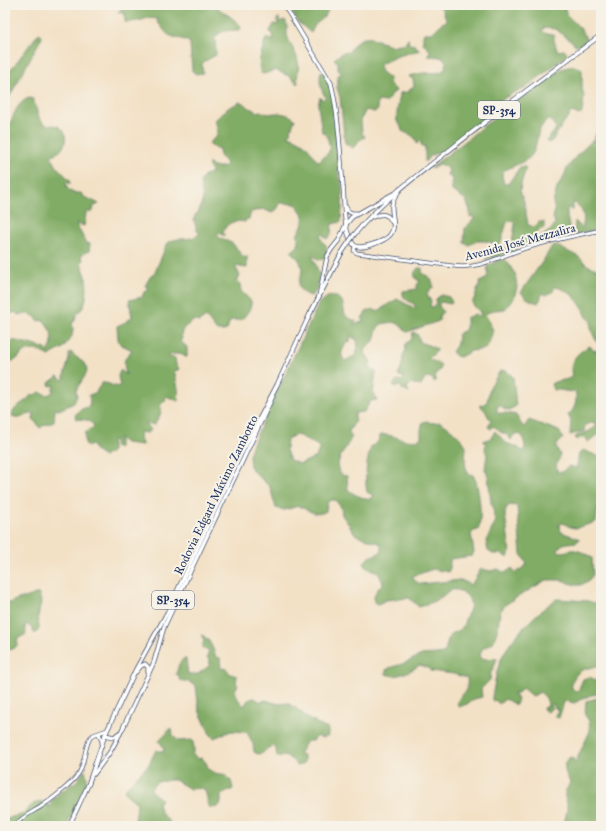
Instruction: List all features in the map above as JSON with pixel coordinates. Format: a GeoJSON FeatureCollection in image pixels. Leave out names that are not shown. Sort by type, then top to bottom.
{"type":"FeatureCollection","features":[{"type":"Feature","properties":{"kind":"main road"},"geometry":{"type":"LineString","coordinates":[[284,5],[331,83],[334,94],[346,224],[350,240]]}},
{"type":"Feature","properties":{"kind":"main road","name":"Rodovia Edgard Máximo Zambotto"},"geometry":{"type":"LineString","coordinates":[[88,785],[102,742],[136,669],[167,613],[240,456],[277,386],[341,254],[350,240],[400,189],[477,127],[601,35]]}},
{"type":"Feature","properties":{"kind":"main road"},"geometry":{"type":"LineString","coordinates":[[339,240],[346,224],[352,216],[362,212],[400,189]]}},
{"type":"Feature","properties":{"kind":"main road"},"geometry":{"type":"LineString","coordinates":[[318,300],[327,257],[341,237],[345,236],[355,246],[366,247],[390,236],[393,230],[392,204],[400,189]]}},
{"type":"Feature","properties":{"kind":"main road"},"geometry":{"type":"LineString","coordinates":[[345,204],[347,210],[351,213],[362,212]]}},
{"type":"Feature","properties":{"kind":"main road"},"geometry":{"type":"LineString","coordinates":[[370,218],[378,214],[383,214],[390,218],[393,223]]}},
{"type":"Feature","properties":{"kind":"main road","name":"Avenida José Mezzalira"},"geometry":{"type":"LineString","coordinates":[[355,246],[354,251],[357,253],[469,267],[476,266],[520,250],[601,230]]}},
{"type":"Feature","properties":{"kind":"main road","name":"Rodovia Edgard Máximo Zambotto"},"geometry":{"type":"LineString","coordinates":[[69,826],[96,770],[110,752],[122,730],[154,662],[164,627],[271,403],[277,386]]}},
{"type":"Feature","properties":{"kind":"main road"},"geometry":{"type":"LineString","coordinates":[[132,678],[141,666],[145,664],[148,668],[146,679]]}},
{"type":"Feature","properties":{"kind":"main road"},"geometry":{"type":"LineString","coordinates":[[14,826],[20,819],[53,798],[77,776],[81,769],[90,738],[93,735],[107,730]]}},
{"type":"Feature","properties":{"kind":"main road"},"geometry":{"type":"LineString","coordinates":[[99,734],[114,737],[122,730]]}},
{"type":"Feature","properties":{"kind":"main road"},"geometry":{"type":"LineString","coordinates":[[99,734],[102,742]]}},
{"type":"Feature","properties":{"kind":"green space"},"geometry":{"type":"Polygon","coordinates":[[[134,5],[214,5],[236,21],[240,25],[241,29],[225,31],[217,35],[215,38],[216,55],[202,64],[203,73],[196,74],[192,71],[190,43],[165,32],[157,22],[158,19],[148,18],[125,22],[124,12],[118,13],[123,6],[131,7],[134,5]]]}},
{"type":"Feature","properties":{"kind":"green space"},"geometry":{"type":"Polygon","coordinates":[[[288,5],[329,5],[326,14],[315,25],[311,33],[298,22],[288,5]]]}},
{"type":"Feature","properties":{"kind":"green space"},"geometry":{"type":"Polygon","coordinates":[[[434,5],[557,5],[566,10],[566,14],[580,28],[587,40],[582,45],[576,46],[556,29],[543,28],[542,31],[545,33],[554,34],[554,41],[557,51],[564,50],[567,53],[565,57],[524,89],[495,102],[492,107],[496,110],[494,113],[444,150],[430,156],[425,162],[425,146],[422,147],[420,140],[417,144],[415,138],[402,131],[400,124],[397,122],[397,115],[400,93],[408,92],[414,85],[413,79],[408,76],[421,73],[436,73],[442,71],[446,65],[446,60],[440,57],[428,56],[430,50],[423,44],[424,33],[432,33],[442,23],[447,21],[441,7],[434,5]]]}},
{"type":"Feature","properties":{"kind":"green space"},"geometry":{"type":"Polygon","coordinates":[[[278,18],[280,22],[285,20],[286,22],[288,39],[297,57],[299,66],[297,84],[289,76],[275,70],[264,74],[261,73],[259,65],[265,40],[267,38],[273,41],[270,31],[274,24],[278,25],[278,18]]]}},
{"type":"Feature","properties":{"kind":"green space"},"geometry":{"type":"Polygon","coordinates":[[[39,33],[42,37],[5,105],[5,71],[8,72],[12,68],[39,33]]]}},
{"type":"Feature","properties":{"kind":"green space"},"geometry":{"type":"Polygon","coordinates":[[[370,36],[374,40],[379,40],[380,42],[390,46],[406,43],[408,38],[409,44],[415,45],[420,50],[398,56],[380,64],[380,71],[389,78],[389,83],[396,90],[391,94],[392,95],[386,102],[378,101],[378,110],[374,112],[366,110],[361,119],[362,134],[365,137],[358,141],[353,148],[345,143],[340,97],[337,88],[338,75],[342,74],[338,70],[338,63],[334,59],[342,53],[349,52],[359,40],[369,38],[370,36]]]}},
{"type":"Feature","properties":{"kind":"green space"},"geometry":{"type":"Polygon","coordinates":[[[572,66],[578,67],[582,70],[582,88],[584,97],[582,113],[579,115],[572,112],[569,114],[569,118],[564,122],[552,141],[548,143],[546,141],[556,128],[553,122],[548,119],[540,129],[531,156],[503,171],[502,176],[504,184],[508,184],[520,167],[524,166],[526,168],[520,191],[524,201],[528,225],[534,227],[539,222],[544,222],[544,228],[537,231],[537,235],[540,238],[497,257],[492,258],[492,256],[485,260],[493,250],[495,254],[501,247],[506,249],[512,242],[515,225],[514,222],[507,222],[500,245],[497,247],[490,242],[485,241],[477,241],[469,245],[464,243],[465,228],[474,219],[473,216],[470,217],[470,210],[465,199],[452,191],[452,180],[447,174],[449,171],[447,167],[439,164],[433,168],[430,168],[561,69],[572,66]]]}},
{"type":"Feature","properties":{"kind":"green space"},"geometry":{"type":"Polygon","coordinates":[[[321,71],[327,79],[334,103],[337,131],[338,169],[342,185],[342,199],[341,222],[332,224],[331,234],[327,239],[323,234],[320,235],[322,241],[326,245],[327,254],[324,259],[319,260],[312,255],[320,276],[316,291],[311,296],[304,293],[300,289],[299,282],[302,270],[301,265],[298,259],[291,252],[298,246],[298,233],[303,223],[304,216],[296,204],[280,203],[278,208],[272,213],[263,209],[251,212],[249,219],[246,219],[245,222],[238,221],[226,226],[223,233],[225,235],[222,235],[219,232],[217,235],[234,245],[245,258],[247,256],[247,268],[235,266],[240,276],[236,281],[240,284],[241,291],[251,301],[250,309],[241,320],[231,320],[227,330],[217,331],[206,317],[199,322],[195,320],[183,329],[181,335],[182,339],[180,341],[187,347],[187,357],[181,353],[172,354],[169,356],[170,358],[175,358],[176,365],[179,368],[178,370],[174,371],[177,382],[178,401],[166,396],[165,401],[160,405],[161,413],[155,425],[146,423],[151,430],[147,433],[140,432],[140,440],[142,445],[125,443],[119,438],[118,449],[115,447],[114,439],[112,441],[112,451],[104,457],[95,451],[92,445],[87,446],[85,443],[85,433],[94,427],[93,424],[87,420],[76,419],[75,415],[82,409],[88,407],[90,402],[89,395],[95,393],[102,383],[120,386],[118,376],[120,371],[126,375],[124,361],[132,350],[120,344],[117,326],[126,322],[132,317],[129,300],[142,297],[144,292],[149,289],[149,287],[145,286],[150,277],[155,273],[167,244],[174,240],[192,238],[200,233],[197,231],[194,220],[203,199],[200,182],[205,175],[212,172],[209,167],[209,163],[213,167],[224,167],[226,165],[220,155],[219,149],[211,146],[209,143],[217,136],[215,120],[228,108],[240,102],[258,112],[289,115],[295,119],[289,136],[306,145],[316,160],[319,161],[328,153],[331,147],[327,136],[322,132],[318,105],[320,97],[323,100],[326,97],[322,92],[320,85],[321,71]]]}},
{"type":"Feature","properties":{"kind":"green space"},"geometry":{"type":"Polygon","coordinates":[[[29,98],[33,99],[43,123],[46,125],[57,126],[65,133],[65,144],[60,151],[51,156],[57,167],[70,180],[70,185],[68,182],[66,183],[67,188],[73,193],[81,193],[84,197],[99,204],[93,207],[94,210],[90,213],[89,211],[86,213],[84,226],[76,223],[87,245],[89,243],[90,244],[89,251],[81,255],[83,260],[81,263],[86,278],[86,300],[83,308],[77,313],[75,321],[72,323],[72,336],[63,348],[50,356],[32,350],[24,353],[21,352],[21,355],[17,359],[5,364],[5,349],[11,340],[46,349],[47,352],[52,342],[52,333],[43,320],[38,321],[30,314],[18,315],[16,312],[9,314],[5,312],[5,128],[9,126],[14,113],[19,106],[29,98]]]}},
{"type":"Feature","properties":{"kind":"green space"},"geometry":{"type":"Polygon","coordinates":[[[601,128],[601,229],[574,235],[575,221],[582,228],[584,217],[579,207],[573,202],[573,210],[568,207],[567,213],[571,233],[568,236],[543,240],[542,236],[552,229],[555,223],[553,217],[555,211],[553,203],[557,188],[566,170],[577,155],[594,139],[598,129],[601,128]]]}},
{"type":"Feature","properties":{"kind":"green space"},"geometry":{"type":"Polygon","coordinates":[[[555,245],[579,257],[587,265],[601,271],[601,432],[588,442],[583,436],[577,440],[575,437],[594,428],[596,426],[594,422],[585,425],[584,431],[570,435],[571,421],[568,415],[575,404],[575,391],[570,392],[553,390],[551,384],[572,376],[571,366],[573,361],[582,351],[590,346],[593,350],[598,351],[600,348],[592,332],[591,321],[588,319],[575,298],[560,288],[554,287],[553,292],[546,295],[542,293],[538,303],[528,299],[521,292],[552,246],[555,245]]]}},
{"type":"Feature","properties":{"kind":"green space"},"geometry":{"type":"Polygon","coordinates":[[[502,259],[507,261],[515,273],[517,287],[514,298],[505,309],[494,310],[485,314],[493,330],[489,343],[485,349],[471,351],[460,357],[456,356],[452,352],[457,344],[458,334],[466,329],[466,318],[475,314],[479,316],[481,315],[472,303],[480,282],[487,278],[487,266],[502,259]]]}},
{"type":"Feature","properties":{"kind":"green space"},"geometry":{"type":"Polygon","coordinates":[[[418,268],[422,268],[422,273],[433,282],[433,288],[427,295],[431,301],[430,306],[435,306],[436,299],[441,295],[449,297],[452,302],[451,304],[439,303],[439,306],[443,312],[440,315],[439,321],[407,332],[397,323],[381,324],[377,329],[374,341],[365,349],[365,353],[371,362],[369,367],[376,372],[373,393],[377,400],[371,401],[364,412],[355,413],[355,422],[349,431],[350,435],[352,436],[341,455],[338,465],[338,470],[341,475],[347,476],[348,490],[369,500],[374,496],[367,492],[367,462],[372,445],[374,446],[379,440],[380,435],[411,441],[416,440],[421,438],[423,422],[440,422],[454,432],[466,446],[466,468],[469,474],[473,475],[475,479],[480,502],[478,530],[471,534],[474,552],[472,556],[450,559],[450,568],[448,572],[433,569],[413,576],[413,579],[420,584],[461,580],[471,585],[481,569],[491,571],[498,569],[505,573],[512,568],[516,573],[527,564],[521,554],[517,506],[509,505],[505,513],[510,552],[508,558],[501,554],[493,554],[488,551],[486,541],[496,521],[491,503],[488,476],[485,469],[487,455],[485,449],[486,444],[483,441],[491,438],[495,431],[506,443],[517,447],[522,451],[524,451],[525,445],[522,435],[514,434],[511,440],[506,434],[500,432],[494,426],[491,429],[488,427],[491,420],[480,406],[487,402],[490,387],[500,371],[507,371],[513,377],[516,406],[509,410],[504,409],[500,405],[497,407],[498,413],[516,415],[523,427],[529,420],[559,431],[563,438],[556,446],[560,455],[557,465],[558,472],[562,472],[569,466],[576,468],[578,456],[583,450],[600,457],[601,460],[601,495],[596,502],[598,505],[596,522],[575,528],[563,523],[559,524],[561,532],[580,539],[577,542],[563,544],[560,546],[558,551],[563,552],[576,550],[585,553],[592,558],[593,575],[588,581],[581,585],[562,580],[546,580],[505,605],[500,612],[498,628],[493,643],[484,648],[480,653],[480,656],[483,659],[497,658],[491,672],[490,680],[481,689],[482,697],[474,699],[459,707],[457,703],[466,690],[467,678],[454,674],[430,671],[430,669],[420,665],[408,672],[395,676],[386,674],[386,670],[422,655],[445,652],[450,635],[462,628],[470,609],[470,601],[466,595],[463,592],[451,590],[437,600],[419,607],[409,598],[386,600],[378,604],[374,602],[375,594],[383,583],[378,572],[366,567],[364,563],[368,558],[382,551],[380,543],[356,535],[342,515],[341,507],[335,500],[331,500],[327,503],[326,511],[319,514],[298,506],[285,510],[276,508],[270,487],[253,471],[250,466],[249,455],[253,443],[319,303],[329,296],[337,297],[342,301],[346,316],[356,321],[353,325],[364,321],[362,318],[367,311],[373,309],[378,311],[397,299],[416,309],[414,304],[403,296],[403,291],[417,289],[417,285],[420,281],[416,279],[415,273],[418,268]],[[350,336],[350,342],[347,341],[342,353],[345,361],[356,355],[358,348],[357,340],[350,336]],[[295,435],[287,439],[286,450],[290,460],[300,464],[316,457],[320,447],[300,436],[295,435]]]}},
{"type":"Feature","properties":{"kind":"green space"},"geometry":{"type":"Polygon","coordinates":[[[413,332],[417,334],[421,343],[437,349],[437,351],[428,359],[440,364],[440,369],[435,374],[436,379],[434,382],[432,378],[426,377],[421,386],[411,383],[407,388],[409,393],[402,389],[400,385],[396,388],[393,385],[397,380],[404,380],[403,377],[399,376],[398,374],[406,350],[405,345],[412,339],[413,332]]]}},
{"type":"Feature","properties":{"kind":"green space"},"geometry":{"type":"Polygon","coordinates":[[[71,352],[84,363],[87,369],[86,374],[76,390],[77,396],[74,403],[59,410],[55,409],[54,422],[40,428],[33,420],[34,413],[19,417],[12,416],[15,409],[31,395],[35,395],[39,392],[47,395],[52,393],[54,385],[50,386],[49,383],[58,376],[62,380],[64,379],[69,360],[69,353],[71,352]]]}},
{"type":"Feature","properties":{"kind":"green space"},"geometry":{"type":"Polygon","coordinates":[[[39,594],[41,602],[38,617],[39,629],[35,634],[30,626],[25,624],[26,634],[17,639],[18,645],[11,650],[5,648],[5,601],[10,603],[17,599],[39,594]]]}},
{"type":"Feature","properties":{"kind":"green space"},"geometry":{"type":"Polygon","coordinates":[[[557,599],[588,601],[601,605],[601,667],[586,668],[576,675],[571,684],[573,690],[578,691],[583,679],[589,677],[601,682],[601,694],[591,695],[574,703],[564,702],[559,718],[555,715],[558,710],[555,708],[554,704],[552,704],[552,708],[548,712],[544,710],[543,708],[548,706],[547,701],[540,692],[533,696],[522,688],[518,693],[513,693],[518,699],[516,705],[505,699],[499,704],[495,700],[493,701],[492,697],[500,661],[510,643],[529,622],[557,599]]]}},
{"type":"Feature","properties":{"kind":"green space"},"geometry":{"type":"Polygon","coordinates":[[[201,635],[208,640],[216,657],[220,658],[221,669],[226,668],[230,674],[237,676],[236,683],[238,685],[235,690],[238,699],[244,706],[248,700],[254,698],[261,702],[265,700],[279,704],[288,703],[311,721],[314,720],[317,724],[325,728],[327,727],[328,736],[322,738],[317,736],[313,741],[307,741],[299,754],[304,755],[304,762],[301,765],[297,766],[291,759],[283,756],[277,757],[274,746],[268,748],[263,753],[258,754],[254,752],[253,744],[247,732],[231,731],[214,738],[210,734],[199,710],[196,686],[189,682],[179,680],[180,677],[176,674],[179,664],[184,658],[186,659],[188,674],[198,674],[209,666],[210,662],[207,657],[209,650],[202,648],[204,640],[201,635]]]}},
{"type":"Feature","properties":{"kind":"green space"},"geometry":{"type":"Polygon","coordinates":[[[598,698],[601,699],[601,826],[563,826],[567,809],[565,792],[570,782],[566,773],[565,762],[570,757],[573,758],[575,763],[590,731],[589,721],[585,715],[586,701],[598,698]]]}},
{"type":"Feature","properties":{"kind":"green space"},"geometry":{"type":"Polygon","coordinates":[[[169,729],[172,729],[173,735],[178,741],[193,740],[193,755],[198,759],[202,758],[207,764],[207,768],[211,771],[217,774],[224,774],[231,781],[233,789],[221,795],[221,803],[218,807],[210,808],[203,788],[190,789],[175,780],[157,782],[151,788],[152,792],[161,799],[158,804],[159,807],[163,815],[172,824],[172,826],[134,826],[137,803],[125,793],[125,789],[149,764],[156,750],[163,752],[164,748],[159,741],[169,729]]]}},
{"type":"Feature","properties":{"kind":"green space"},"geometry":{"type":"Polygon","coordinates":[[[84,771],[87,777],[86,783],[67,826],[5,826],[5,814],[8,819],[18,816],[37,802],[44,803],[49,806],[49,809],[52,799],[55,799],[56,796],[75,783],[84,771]]]}}]}
